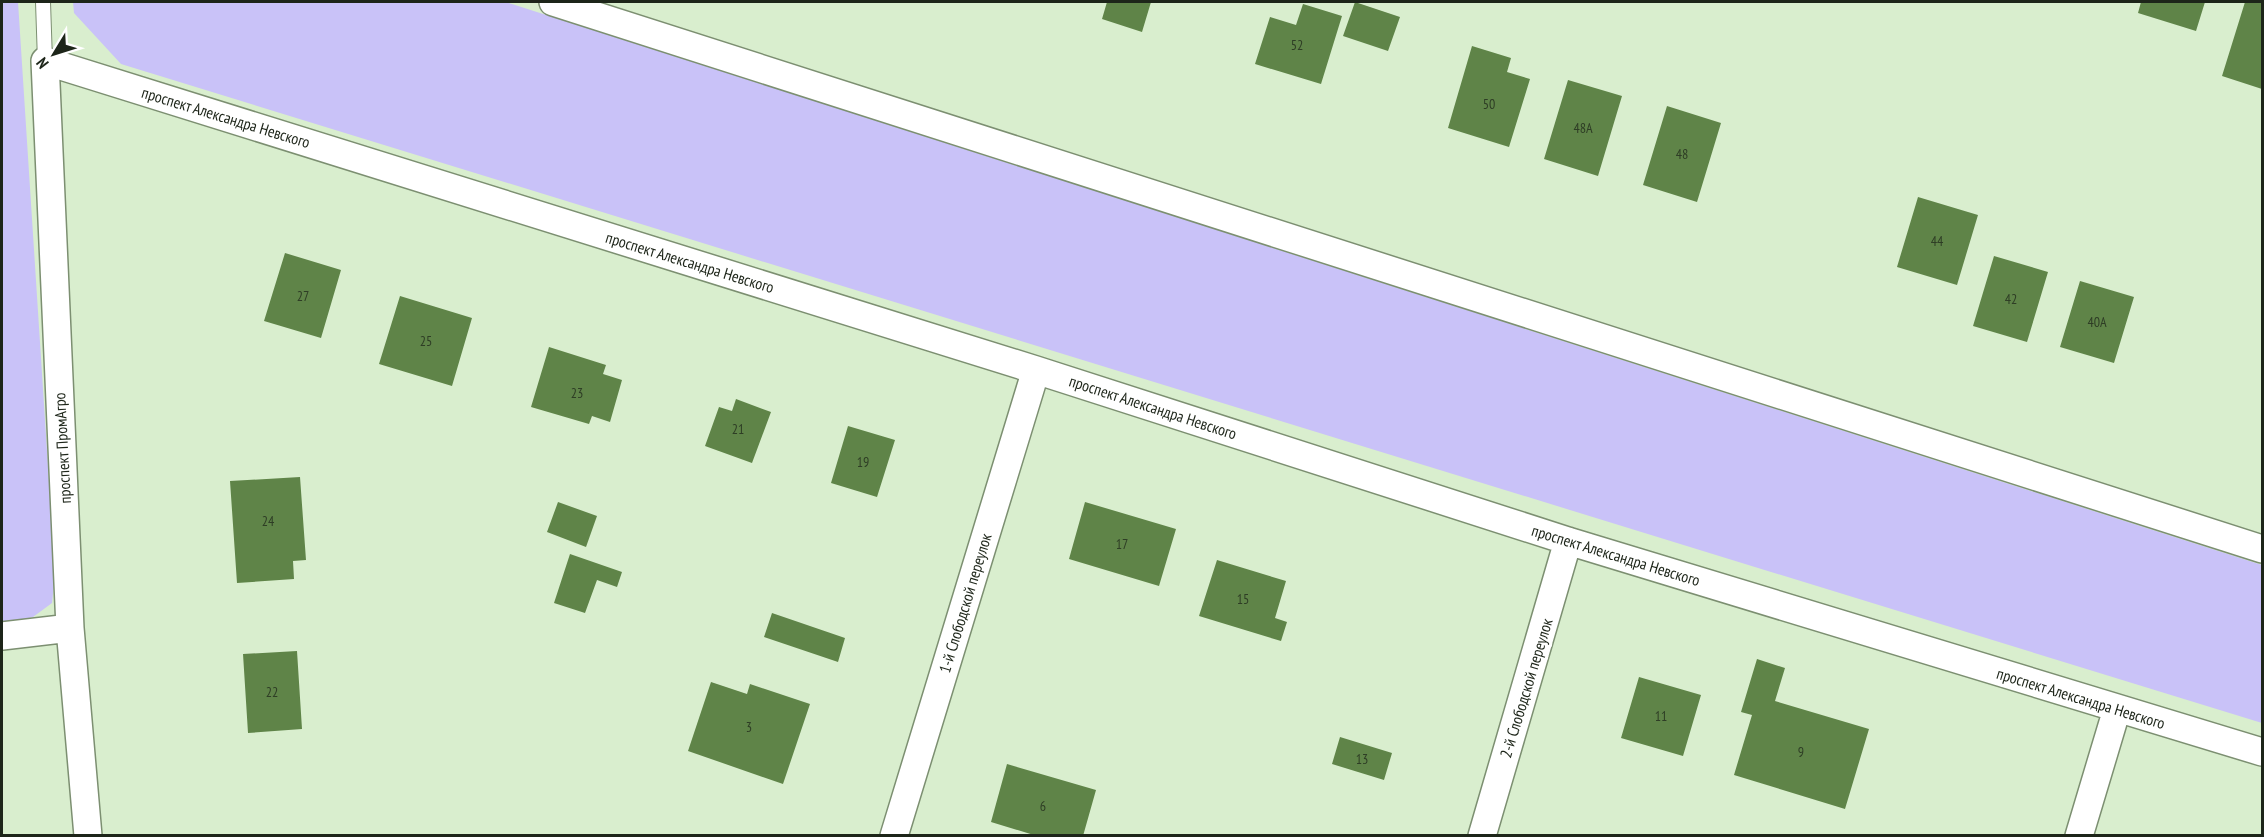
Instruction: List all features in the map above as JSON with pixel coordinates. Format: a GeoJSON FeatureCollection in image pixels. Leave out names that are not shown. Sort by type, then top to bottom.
{"type":"FeatureCollection","features":[{"type":"Feature","properties":{"kind":"street"},"geometry":{"type":"LineString","coordinates":[[553,2],[2262,549]]}},
{"type":"Feature","properties":{"kind":"street","name":"проспект Александра Невского"},"geometry":{"type":"LineString","coordinates":[[45,61],[1036,370],[1568,541],[2262,752]]}},
{"type":"Feature","properties":{"kind":"street","name":"проспект ПромАгро"},"geometry":{"type":"LineString","coordinates":[[45,61],[70,628],[88,836]]}},
{"type":"Feature","properties":{"kind":"street","name":"1-й Слободской переулок"},"geometry":{"type":"LineString","coordinates":[[894,836],[1036,370]]}},
{"type":"Feature","properties":{"kind":"street","name":"2-й Слободской переулок"},"geometry":{"type":"LineString","coordinates":[[1482,836],[1568,541]]}},
{"type":"Feature","properties":{"kind":"street"},"geometry":{"type":"LineString","coordinates":[[2,636],[70,628]]}},
{"type":"Feature","properties":{"kind":"street"},"geometry":{"type":"LineString","coordinates":[[2079,836],[2117,709]]}},
{"type":"Feature","properties":{"kind":"lane"},"geometry":{"type":"LineString","coordinates":[[44,2],[45,61]]}},
{"type":"Feature","properties":{"kind":"shaded area"},"geometry":{"type":"Polygon","coordinates":[[[2,2],[18,2],[55,575],[52,603],[33,617],[2,625],[2,2]]]}},
{"type":"Feature","properties":{"kind":"shaded area"},"geometry":{"type":"Polygon","coordinates":[[[73,2],[506,2],[2262,565],[2262,723],[121,64],[74,13],[73,2]]]}},
{"type":"Feature","properties":{"kind":"building"},"geometry":{"type":"Polygon","coordinates":[[[1107,2],[1151,2],[1142,32],[1102,19],[1107,2]]]}},
{"type":"Feature","properties":{"kind":"building"},"geometry":{"type":"Polygon","coordinates":[[[1355,2],[1400,17],[1388,51],[1343,36],[1355,2]]]}},
{"type":"Feature","properties":{"kind":"building"},"geometry":{"type":"Polygon","coordinates":[[[2141,2],[2205,2],[2196,31],[2138,13],[2141,2]]]}},
{"type":"Feature","properties":{"kind":"building"},"geometry":{"type":"Polygon","coordinates":[[[2245,2],[2262,2],[2262,89],[2222,76],[2245,2]]]}},
{"type":"Feature","properties":{"kind":"building"},"geometry":{"type":"Polygon","coordinates":[[[1303,4],[1342,16],[1321,84],[1255,64],[1270,17],[1296,25],[1303,4]]]}},
{"type":"Feature","properties":{"kind":"building"},"geometry":{"type":"Polygon","coordinates":[[[1472,46],[1511,58],[1507,72],[1530,79],[1509,147],[1448,128],[1472,46]]]}},
{"type":"Feature","properties":{"kind":"building"},"geometry":{"type":"Polygon","coordinates":[[[1568,80],[1622,96],[1598,176],[1544,159],[1568,80]]]}},
{"type":"Feature","properties":{"kind":"building"},"geometry":{"type":"Polygon","coordinates":[[[1667,106],[1721,123],[1697,202],[1643,185],[1667,106]]]}},
{"type":"Feature","properties":{"kind":"building"},"geometry":{"type":"Polygon","coordinates":[[[1918,197],[1978,215],[1957,285],[1897,267],[1918,197]]]}},
{"type":"Feature","properties":{"kind":"building"},"geometry":{"type":"Polygon","coordinates":[[[285,253],[341,270],[321,338],[264,321],[285,253]]]}},
{"type":"Feature","properties":{"kind":"building"},"geometry":{"type":"Polygon","coordinates":[[[1994,256],[2048,272],[2027,342],[1973,326],[1994,256]]]}},
{"type":"Feature","properties":{"kind":"building"},"geometry":{"type":"Polygon","coordinates":[[[2080,281],[2134,297],[2114,363],[2060,347],[2080,281]]]}},
{"type":"Feature","properties":{"kind":"building"},"geometry":{"type":"Polygon","coordinates":[[[400,296],[472,318],[452,386],[379,364],[400,296]]]}},
{"type":"Feature","properties":{"kind":"building"},"geometry":{"type":"Polygon","coordinates":[[[549,347],[606,365],[603,374],[622,380],[610,422],[592,416],[589,424],[531,407],[549,347]]]}},
{"type":"Feature","properties":{"kind":"building"},"geometry":{"type":"Polygon","coordinates":[[[736,399],[771,412],[752,463],[705,446],[719,407],[732,411],[736,399]]]}},
{"type":"Feature","properties":{"kind":"building"},"geometry":{"type":"Polygon","coordinates":[[[848,426],[895,440],[877,497],[831,483],[848,426]]]}},
{"type":"Feature","properties":{"kind":"building"},"geometry":{"type":"Polygon","coordinates":[[[300,477],[306,560],[293,561],[294,579],[237,583],[230,481],[300,477]]]}},
{"type":"Feature","properties":{"kind":"building"},"geometry":{"type":"Polygon","coordinates":[[[558,502],[597,516],[586,547],[547,532],[558,502]]]}},
{"type":"Feature","properties":{"kind":"building"},"geometry":{"type":"Polygon","coordinates":[[[1085,502],[1176,529],[1159,586],[1069,559],[1085,502]]]}},
{"type":"Feature","properties":{"kind":"building"},"geometry":{"type":"Polygon","coordinates":[[[570,554],[622,572],[617,587],[597,580],[585,613],[554,603],[570,554]]]}},
{"type":"Feature","properties":{"kind":"building"},"geometry":{"type":"Polygon","coordinates":[[[1217,560],[1286,581],[1275,618],[1287,622],[1281,641],[1199,616],[1217,560]]]}},
{"type":"Feature","properties":{"kind":"building"},"geometry":{"type":"Polygon","coordinates":[[[772,613],[845,638],[838,662],[764,637],[772,613]]]}},
{"type":"Feature","properties":{"kind":"building"},"geometry":{"type":"Polygon","coordinates":[[[297,651],[302,729],[248,733],[243,654],[297,651]]]}},
{"type":"Feature","properties":{"kind":"building"},"geometry":{"type":"Polygon","coordinates":[[[1757,659],[1785,668],[1775,701],[1869,729],[1845,809],[1734,775],[1752,715],[1741,712],[1757,659]]]}},
{"type":"Feature","properties":{"kind":"building"},"geometry":{"type":"Polygon","coordinates":[[[1639,677],[1701,695],[1683,756],[1621,738],[1639,677]]]}},
{"type":"Feature","properties":{"kind":"building"},"geometry":{"type":"Polygon","coordinates":[[[711,682],[747,694],[750,684],[810,704],[783,784],[688,751],[711,682]]]}},
{"type":"Feature","properties":{"kind":"building"},"geometry":{"type":"Polygon","coordinates":[[[1340,737],[1392,753],[1384,780],[1332,764],[1340,737]]]}},
{"type":"Feature","properties":{"kind":"building"},"geometry":{"type":"Polygon","coordinates":[[[1007,764],[1096,790],[1083,836],[1037,836],[991,822],[1007,764]]]}}]}
